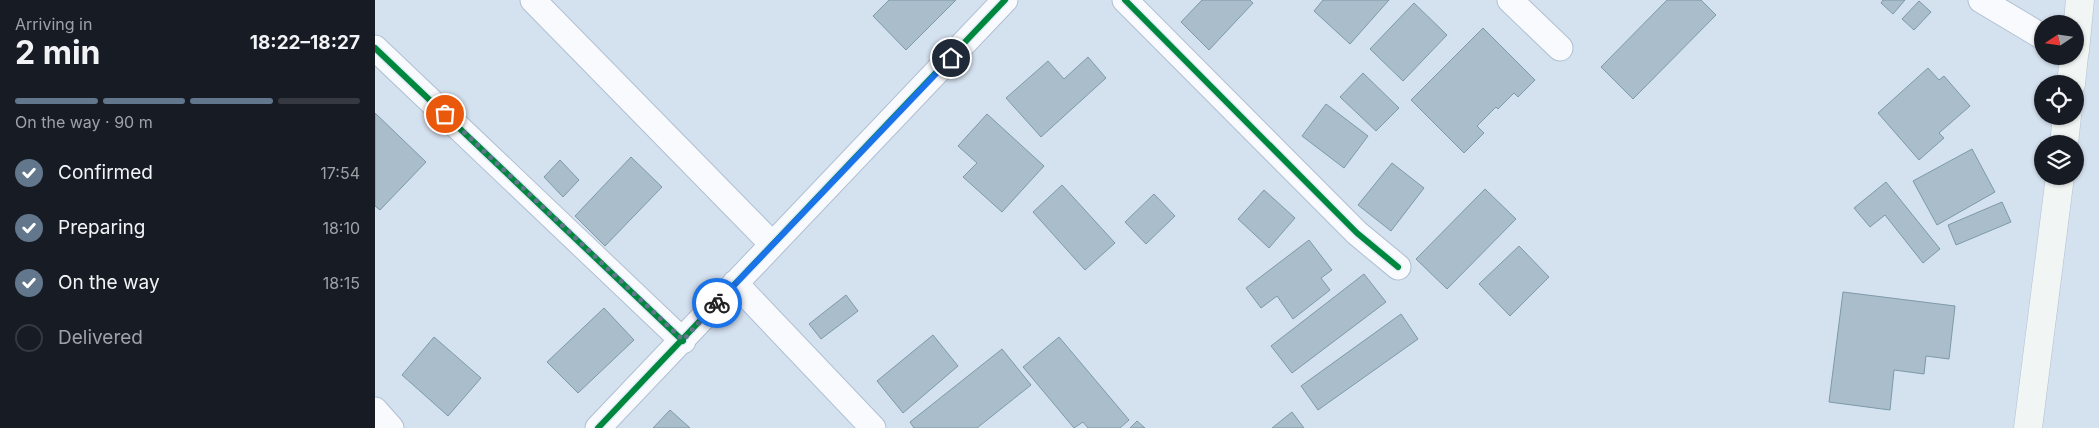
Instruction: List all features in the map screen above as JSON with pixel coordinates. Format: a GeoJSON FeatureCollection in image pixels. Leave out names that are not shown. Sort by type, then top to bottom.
{"type":"FeatureCollection","features":[{"type":"Feature","properties":{"kind":"main road"},"geometry":{"type":"LineString","coordinates":[[2079,15],[2080,0]]}},
{"type":"Feature","properties":{"kind":"main road"},"geometry":{"type":"LineString","coordinates":[[2028,428],[2059,185]]}},
{"type":"Feature","properties":{"kind":"street"},"geometry":{"type":"LineString","coordinates":[[533,0],[772,244]]}},
{"type":"Feature","properties":{"kind":"street"},"geometry":{"type":"LineString","coordinates":[[598,428],[1005,0]]}},
{"type":"Feature","properties":{"kind":"street"},"geometry":{"type":"LineString","coordinates":[[1125,0],[1357,233],[1398,267]]}},
{"type":"Feature","properties":{"kind":"street"},"geometry":{"type":"LineString","coordinates":[[1510,0],[1560,48]]}},
{"type":"Feature","properties":{"kind":"street"},"geometry":{"type":"LineString","coordinates":[[1981,0],[2034,32]]}},
{"type":"Feature","properties":{"kind":"street"},"geometry":{"type":"LineString","coordinates":[[375,48],[683,340]]}},
{"type":"Feature","properties":{"kind":"street"},"geometry":{"type":"LineString","coordinates":[[735,283],[873,428]]}},
{"type":"Feature","properties":{"kind":"street"},"geometry":{"type":"LineString","coordinates":[[375,410],[391,428]]}},
{"type":"Feature","properties":{"kind":"building"},"geometry":{"type":"Polygon","coordinates":[[[889,0],[956,0],[906,50],[873,16],[889,0]]]}},
{"type":"Feature","properties":{"kind":"building"},"geometry":{"type":"Polygon","coordinates":[[[1202,0],[1250,0],[1253,3],[1209,50],[1181,22],[1202,0]]]}},
{"type":"Feature","properties":{"kind":"building"},"geometry":{"type":"Polygon","coordinates":[[[1323,0],[1389,0],[1350,44],[1314,11],[1323,0]]]}},
{"type":"Feature","properties":{"kind":"building"},"geometry":{"type":"Polygon","coordinates":[[[1667,0],[1701,0],[1716,15],[1633,99],[1601,67],[1667,0]]]}},
{"type":"Feature","properties":{"kind":"building"},"geometry":{"type":"Polygon","coordinates":[[[1883,0],[1905,0],[1893,14],[1881,3],[1883,0]]]}},
{"type":"Feature","properties":{"kind":"building"},"geometry":{"type":"Polygon","coordinates":[[[1919,1],[1931,12],[1914,30],[1902,19],[1919,1]]]}},
{"type":"Feature","properties":{"kind":"building"},"geometry":{"type":"Polygon","coordinates":[[[1414,3],[1447,35],[1403,81],[1370,49],[1414,3]]]}},
{"type":"Feature","properties":{"kind":"building"},"geometry":{"type":"Polygon","coordinates":[[[1483,28],[1535,80],[1518,97],[1514,93],[1498,109],[1496,107],[1477,126],[1484,133],[1464,153],[1411,100],[1483,28]]]}},
{"type":"Feature","properties":{"kind":"building"},"geometry":{"type":"Polygon","coordinates":[[[1088,57],[1106,78],[1041,137],[1006,98],[1048,61],[1064,79],[1088,57]]]}},
{"type":"Feature","properties":{"kind":"building"},"geometry":{"type":"Polygon","coordinates":[[[1928,68],[1939,80],[1944,76],[1970,106],[1939,133],[1944,138],[1919,160],[1878,113],[1928,68]]]}},
{"type":"Feature","properties":{"kind":"building"},"geometry":{"type":"Polygon","coordinates":[[[1363,73],[1399,108],[1376,131],[1340,97],[1363,73]]]}},
{"type":"Feature","properties":{"kind":"building"},"geometry":{"type":"Polygon","coordinates":[[[1326,104],[1368,136],[1344,168],[1302,136],[1326,104]]]}},
{"type":"Feature","properties":{"kind":"building"},"geometry":{"type":"Polygon","coordinates":[[[375,113],[426,162],[380,210],[375,206],[375,113]]]}},
{"type":"Feature","properties":{"kind":"building"},"geometry":{"type":"Polygon","coordinates":[[[987,114],[1044,166],[1002,212],[963,177],[977,163],[958,146],[987,114]]]}},
{"type":"Feature","properties":{"kind":"building"},"geometry":{"type":"Polygon","coordinates":[[[1972,149],[1995,192],[1937,225],[1913,181],[1972,149]]]}},
{"type":"Feature","properties":{"kind":"building"},"geometry":{"type":"Polygon","coordinates":[[[631,157],[662,187],[605,246],[575,216],[631,157]]]}},
{"type":"Feature","properties":{"kind":"building"},"geometry":{"type":"Polygon","coordinates":[[[560,160],[579,180],[563,197],[544,177],[560,160]]]}},
{"type":"Feature","properties":{"kind":"building"},"geometry":{"type":"Polygon","coordinates":[[[1392,163],[1424,188],[1391,231],[1358,205],[1392,163]]]}},
{"type":"Feature","properties":{"kind":"building"},"geometry":{"type":"Polygon","coordinates":[[[1886,182],[1940,249],[1923,263],[1885,215],[1870,227],[1854,208],[1886,182]]]}},
{"type":"Feature","properties":{"kind":"building"},"geometry":{"type":"Polygon","coordinates":[[[1062,185],[1115,243],[1085,270],[1033,212],[1062,185]]]}},
{"type":"Feature","properties":{"kind":"building"},"geometry":{"type":"Polygon","coordinates":[[[1485,189],[1516,219],[1447,289],[1416,259],[1485,189]]]}},
{"type":"Feature","properties":{"kind":"building"},"geometry":{"type":"Polygon","coordinates":[[[1264,190],[1295,218],[1269,248],[1238,219],[1264,190]]]}},
{"type":"Feature","properties":{"kind":"building"},"geometry":{"type":"Polygon","coordinates":[[[1154,194],[1175,216],[1146,244],[1125,222],[1154,194]]]}},
{"type":"Feature","properties":{"kind":"building"},"geometry":{"type":"Polygon","coordinates":[[[2002,202],[2011,222],[1956,245],[1948,225],[2002,202]]]}},
{"type":"Feature","properties":{"kind":"building"},"geometry":{"type":"Polygon","coordinates":[[[1309,240],[1332,270],[1321,278],[1330,290],[1293,319],[1277,296],[1261,308],[1246,288],[1309,240]]]}},
{"type":"Feature","properties":{"kind":"building"},"geometry":{"type":"Polygon","coordinates":[[[1519,246],[1549,277],[1510,316],[1479,284],[1519,246]]]}},
{"type":"Feature","properties":{"kind":"building"},"geometry":{"type":"Polygon","coordinates":[[[1364,274],[1386,302],[1292,373],[1271,346],[1364,274]]]}},
{"type":"Feature","properties":{"kind":"building"},"geometry":{"type":"Polygon","coordinates":[[[1843,292],[1955,306],[1949,359],[1926,356],[1924,374],[1894,370],[1890,410],[1829,402],[1843,292]]]}},
{"type":"Feature","properties":{"kind":"building"},"geometry":{"type":"Polygon","coordinates":[[[846,295],[858,311],[821,339],[809,324],[846,295]]]}},
{"type":"Feature","properties":{"kind":"building"},"geometry":{"type":"Polygon","coordinates":[[[604,308],[634,340],[578,393],[547,362],[604,308]]]}},
{"type":"Feature","properties":{"kind":"building"},"geometry":{"type":"Polygon","coordinates":[[[1401,314],[1418,339],[1318,410],[1301,386],[1401,314]]]}},
{"type":"Feature","properties":{"kind":"building"},"geometry":{"type":"Polygon","coordinates":[[[933,335],[958,366],[903,413],[877,381],[933,335]]]}},
{"type":"Feature","properties":{"kind":"building"},"geometry":{"type":"Polygon","coordinates":[[[434,337],[481,378],[448,416],[402,375],[434,337]]]}},
{"type":"Feature","properties":{"kind":"building"},"geometry":{"type":"Polygon","coordinates":[[[1059,337],[1129,420],[1120,428],[1088,428],[1083,422],[1074,428],[1023,367],[1059,337]]]}},
{"type":"Feature","properties":{"kind":"building"},"geometry":{"type":"Polygon","coordinates":[[[1002,349],[1031,385],[977,428],[914,428],[910,422],[1002,349]]]}},
{"type":"Feature","properties":{"kind":"building"},"geometry":{"type":"Polygon","coordinates":[[[670,410],[690,428],[653,428],[670,410]]]}},
{"type":"Feature","properties":{"kind":"building"},"geometry":{"type":"Polygon","coordinates":[[[1292,412],[1304,428],[1272,428],[1292,412]]]}},
{"type":"Feature","properties":{"kind":"building"},"geometry":{"type":"Polygon","coordinates":[[[1137,421],[1145,428],[1130,428],[1137,421]]]}},
{"type":"Feature","properties":{"kind":"cycle path"},"geometry":{"type":"LineString","coordinates":[[598,428],[1005,0]]}},
{"type":"Feature","properties":{"kind":"cycle path"},"geometry":{"type":"LineString","coordinates":[[1125,0],[1357,233],[1398,267]]}},
{"type":"Feature","properties":{"kind":"cycle path"},"geometry":{"type":"LineString","coordinates":[[375,48],[683,341]]}},
{"type":"Feature","properties":{"kind":"way so far"},"geometry":{"type":"LineString","coordinates":[[445,114],[683,340],[717,303]]}},
{"type":"Feature","properties":{"kind":"route"},"geometry":{"type":"LineString","coordinates":[[717,303],[951,58]]}}]}
